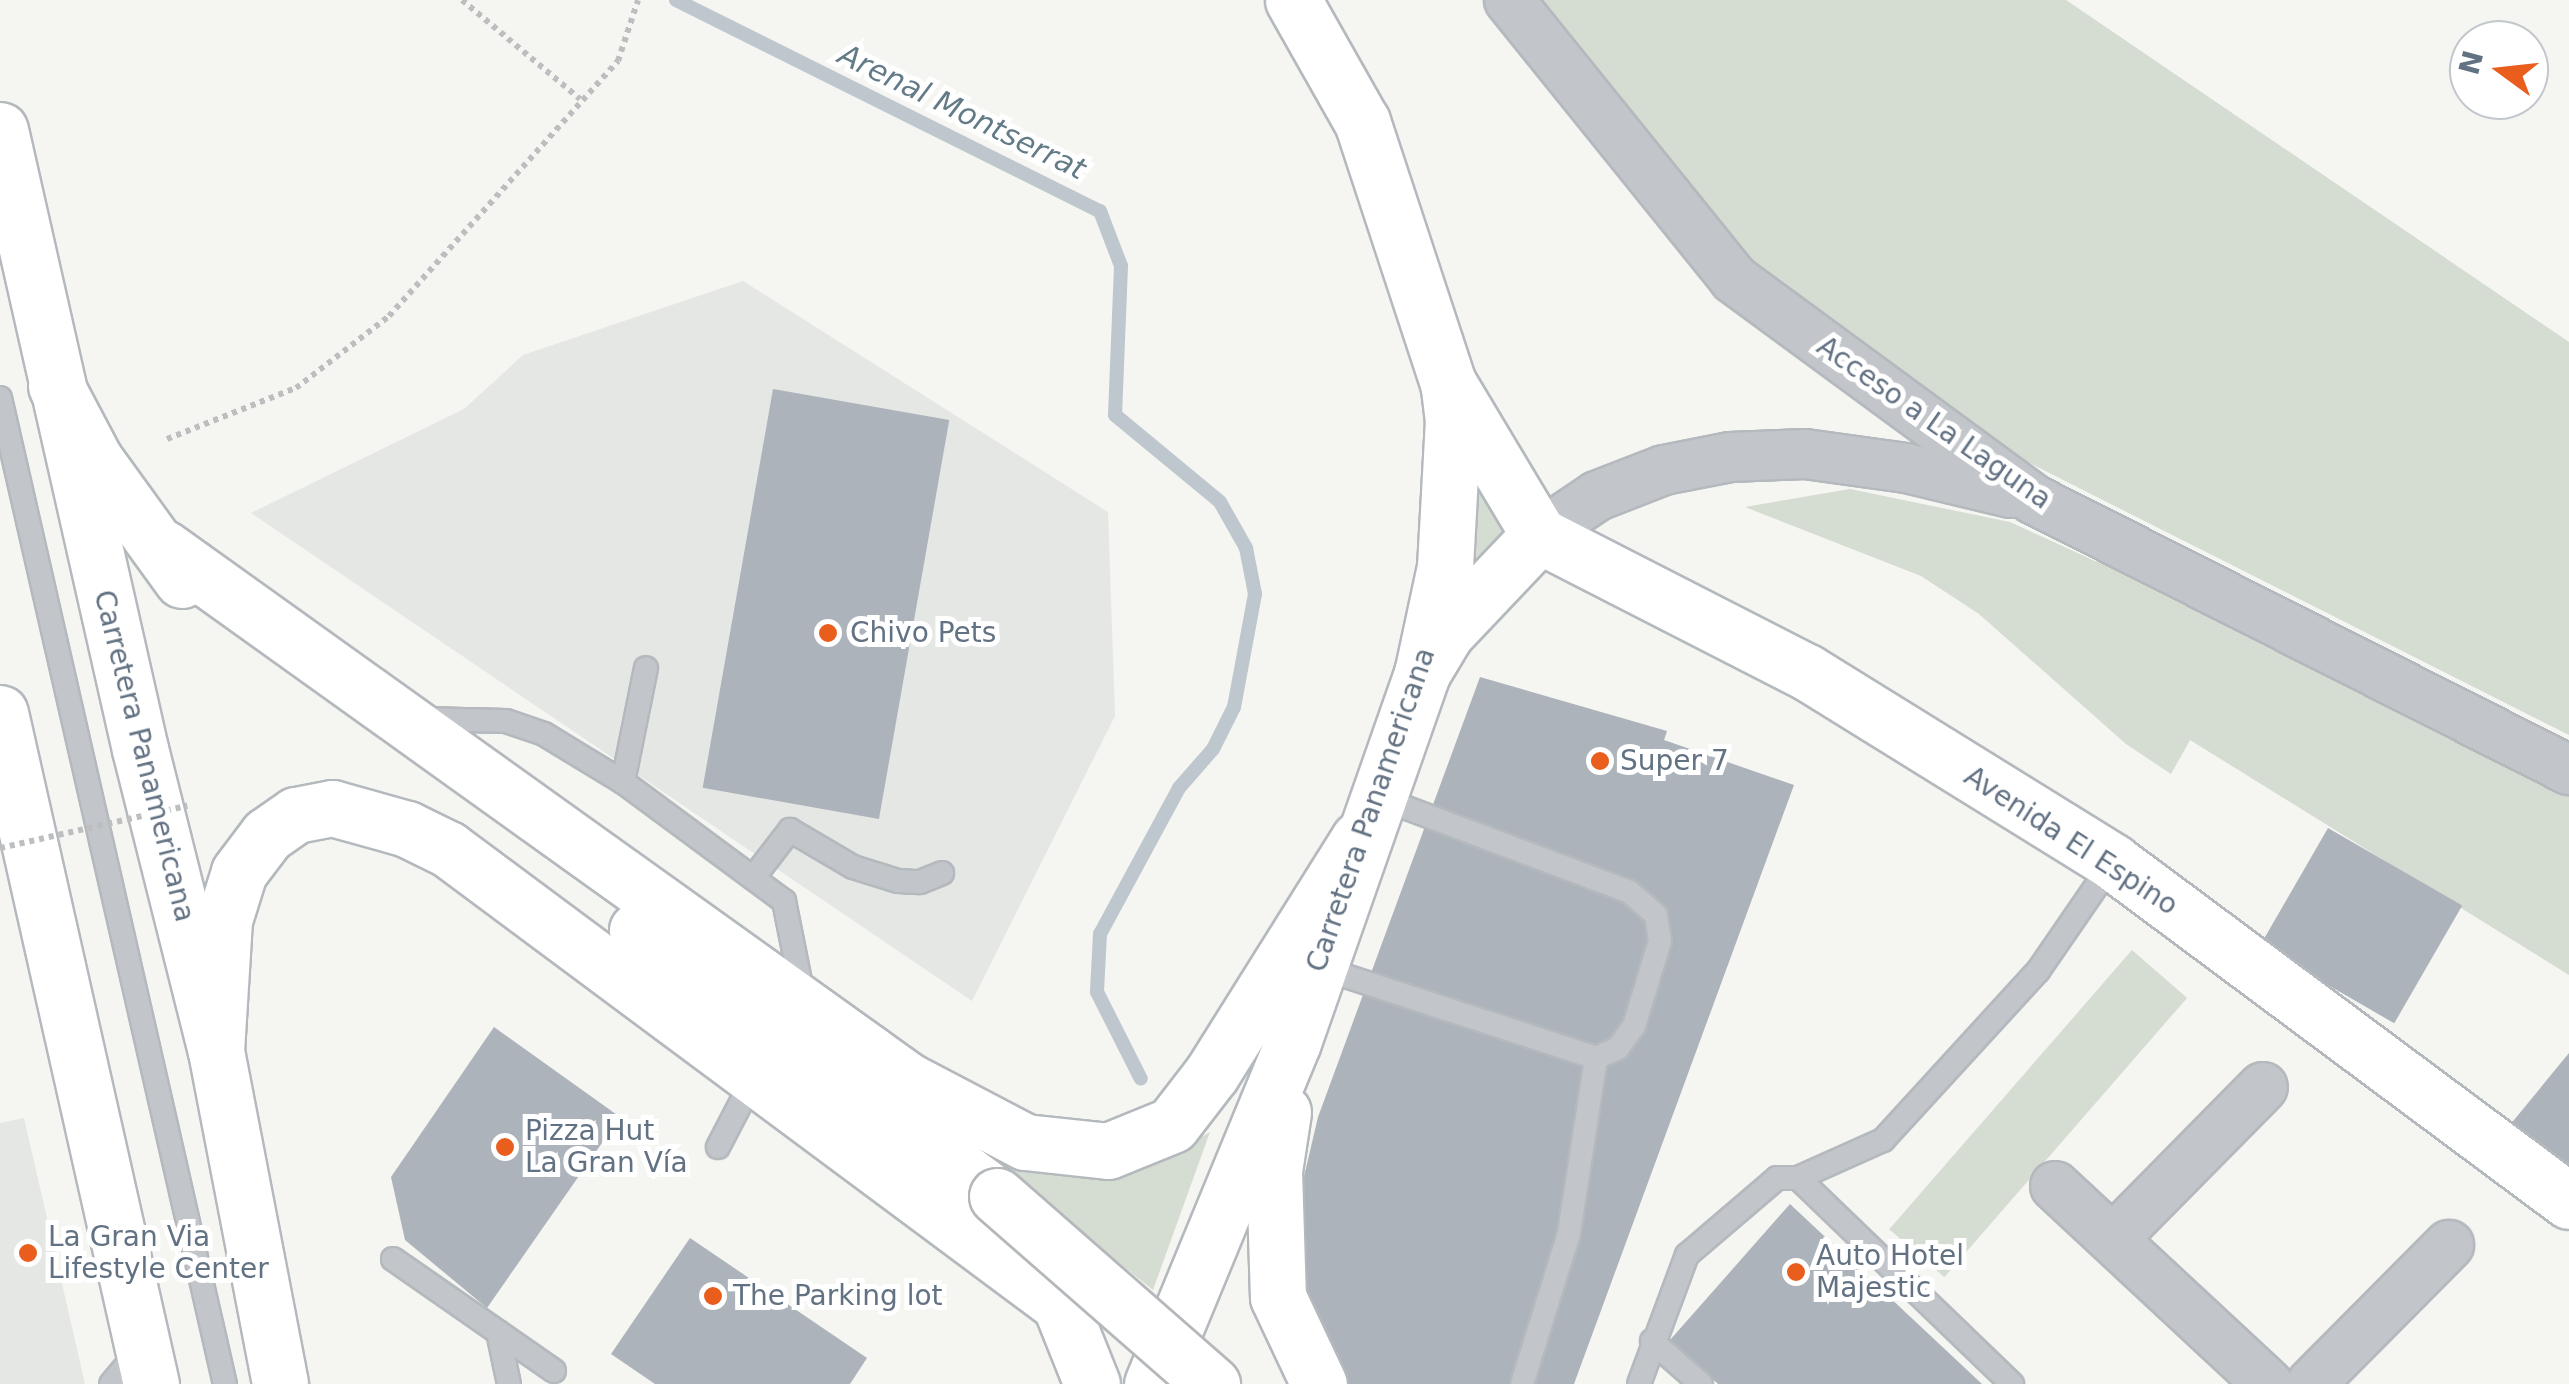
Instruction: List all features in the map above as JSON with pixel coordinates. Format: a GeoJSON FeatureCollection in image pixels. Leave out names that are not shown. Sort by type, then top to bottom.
{"type":"FeatureCollection","features":[{"type":"Feature","properties":{"kind":"main road","name":"Carretera Panamericana"},"geometry":{"type":"LineString","coordinates":[[1152,1384],[1293,1042],[1368,818],[1422,674],[1446,568],[1453,440],[1448,383],[1362,122],[1293,0]]}},
{"type":"Feature","properties":{"kind":"main road","name":"Carretera Panamericana"},"geometry":{"type":"LineString","coordinates":[[0,130],[56,386],[216,1051],[280,1384]]}},
{"type":"Feature","properties":{"kind":"main road"},"geometry":{"type":"LineString","coordinates":[[1422,674],[1446,632],[1538,535],[1448,383]]}},
{"type":"Feature","properties":{"kind":"main road"},"geometry":{"type":"LineString","coordinates":[[56,386],[95,460],[164,548],[206,613],[996,1196],[1212,1384]]}},
{"type":"Feature","properties":{"kind":"main road","name":"Avenida El Espino"},"geometry":{"type":"LineString","coordinates":[[1538,535],[1806,672],[2113,862],[2569,1201]]}},
{"type":"Feature","properties":{"kind":"main road"},"geometry":{"type":"LineString","coordinates":[[164,548],[940,1102],[1003,1135],[1071,1150],[1108,1151],[1142,1141],[1172,1125],[1196,1096],[1368,818]]}},
{"type":"Feature","properties":{"kind":"main road"},"geometry":{"type":"LineString","coordinates":[[0,713],[135,1371]]}},
{"type":"Feature","properties":{"kind":"main road"},"geometry":{"type":"LineString","coordinates":[[216,1051],[224,920],[239,872],[267,834],[296,815],[332,808],[448,849],[1060,1304],[1092,1384]]}},
{"type":"Feature","properties":{"kind":"main road"},"geometry":{"type":"LineString","coordinates":[[1293,1042],[1274,1171],[1278,1297],[1319,1384]]}},
{"type":"Feature","properties":{"kind":"street","name":"Acceso a La Laguna"},"geometry":{"type":"LineString","coordinates":[[1508,0],[1734,280],[2034,499],[2569,770]]}},
{"type":"Feature","properties":{"kind":"street"},"geometry":{"type":"LineString","coordinates":[[1538,535],[1596,496],[1664,470],[1730,458],[1838,458],[2034,499]]}},
{"type":"Feature","properties":{"kind":"street"},"geometry":{"type":"LineString","coordinates":[[2114,1238],[2264,1087]]}},
{"type":"Feature","properties":{"kind":"street"},"geometry":{"type":"LineString","coordinates":[[2055,1186],[2268,1384]]}},
{"type":"Feature","properties":{"kind":"street"},"geometry":{"type":"LineString","coordinates":[[2311,1384],[2449,1245]]}},
{"type":"Feature","properties":{"kind":"lane"},"geometry":{"type":"LineString","coordinates":[[0,398],[224,1384]]}},
{"type":"Feature","properties":{"kind":"lane"},"geometry":{"type":"LineString","coordinates":[[623,782],[646,668]]}},
{"type":"Feature","properties":{"kind":"lane"},"geometry":{"type":"LineString","coordinates":[[404,718],[506,721],[544,734],[623,782],[784,902],[805,1005]]}},
{"type":"Feature","properties":{"kind":"lane"},"geometry":{"type":"LineString","coordinates":[[1318,967],[1596,1058],[1618,1048],[1634,1026],[1660,941],[1656,915],[1630,892],[1368,818]]}},
{"type":"Feature","properties":{"kind":"lane"},"geometry":{"type":"LineString","coordinates":[[753,878],[790,830],[852,867],[898,881],[920,882],[942,873]]}},
{"type":"Feature","properties":{"kind":"lane"},"geometry":{"type":"LineString","coordinates":[[1640,1384],[1648,1348],[1687,1255],[1777,1178],[1798,1178],[1883,1140],[2038,971],[2113,862]]}},
{"type":"Feature","properties":{"kind":"lane"},"geometry":{"type":"LineString","coordinates":[[1522,1384],[1569,1233],[1596,1058]]}},
{"type":"Feature","properties":{"kind":"lane"},"geometry":{"type":"LineString","coordinates":[[718,1147],[755,1076]]}},
{"type":"Feature","properties":{"kind":"lane"},"geometry":{"type":"LineString","coordinates":[[1798,1178],[2012,1384]]}},
{"type":"Feature","properties":{"kind":"lane"},"geometry":{"type":"LineString","coordinates":[[393,1259],[554,1371]]}},
{"type":"Feature","properties":{"kind":"lane"},"geometry":{"type":"LineString","coordinates":[[498,1332],[510,1384]]}},
{"type":"Feature","properties":{"kind":"lane"},"geometry":{"type":"LineString","coordinates":[[1648,1348],[1701,1384]]}},
{"type":"Feature","properties":{"kind":"path"},"geometry":{"type":"LineString","coordinates":[[462,0],[580,100]]}},
{"type":"Feature","properties":{"kind":"path"},"geometry":{"type":"LineString","coordinates":[[167,439],[296,388],[350,351],[389,316],[618,61],[638,0]]}},
{"type":"Feature","properties":{"kind":"path"},"geometry":{"type":"LineString","coordinates":[[0,848],[188,806]]}},
{"type":"Feature","properties":{"kind":"shaded area"},"geometry":{"type":"Polygon","coordinates":[[[1528,0],[2066,0],[2569,342],[2569,735],[1968,432],[1845,347],[1733,246],[1528,0]]]}},
{"type":"Feature","properties":{"kind":"shaded area"},"geometry":{"type":"Polygon","coordinates":[[[743,281],[1108,512],[1115,716],[972,1001],[251,513],[464,409],[523,355],[743,281]]]}},
{"type":"Feature","properties":{"kind":"shaded area"},"geometry":{"type":"Polygon","coordinates":[[[1475,432],[1532,510],[1458,595],[1475,432]]]}},
{"type":"Feature","properties":{"kind":"shaded area"},"geometry":{"type":"Polygon","coordinates":[[[1850,489],[2010,522],[2382,693],[2569,790],[2569,975],[2190,740],[2171,774],[2126,744],[1979,614],[1921,576],[1745,507],[1850,489]]]}},
{"type":"Feature","properties":{"kind":"shaded area"},"geometry":{"type":"Polygon","coordinates":[[[2132,950],[2187,998],[1944,1277],[1889,1229],[2132,950]]]}},
{"type":"Feature","properties":{"kind":"shaded area","name":"La Gran Via Lifestyle Center"},"geometry":{"type":"Polygon","coordinates":[[[24,1118],[85,1384],[0,1384],[0,1123],[24,1118]]]}},
{"type":"Feature","properties":{"kind":"shaded area"},"geometry":{"type":"Polygon","coordinates":[[[1210,1132],[1153,1290],[970,1144],[1111,1178],[1155,1164],[1210,1132]]]}},
{"type":"Feature","properties":{"kind":"building","name":"Chivo Pets"},"geometry":{"type":"Polygon","coordinates":[[[773,389],[949,420],[879,819],[703,788],[773,389]]]}},
{"type":"Feature","properties":{"kind":"building"},"geometry":{"type":"Polygon","coordinates":[[[1480,677],[1667,731],[1664,740],[1794,785],[1574,1384],[1344,1384],[1321,1342],[1302,1271],[1299,1198],[1318,1117],[1480,677]]]}},
{"type":"Feature","properties":{"kind":"building"},"geometry":{"type":"Polygon","coordinates":[[[2328,828],[2462,906],[2394,1023],[2260,946],[2328,828]]]}},
{"type":"Feature","properties":{"kind":"building","name":"Pizza Hut La Gran Vía"},"geometry":{"type":"Polygon","coordinates":[[[494,1027],[620,1117],[487,1308],[405,1240],[391,1177],[494,1027]]]}},
{"type":"Feature","properties":{"kind":"building"},"geometry":{"type":"Polygon","coordinates":[[[2569,1053],[2569,1178],[2505,1131],[2569,1053]]]}},
{"type":"Feature","properties":{"kind":"building","name":"Auto Hotel Majestic"},"geometry":{"type":"Polygon","coordinates":[[[1790,1204],[1982,1384],[1718,1384],[1670,1340],[1790,1204]]]}},
{"type":"Feature","properties":{"kind":"building","name":"The Parking lot"},"geometry":{"type":"Polygon","coordinates":[[[690,1238],[867,1358],[850,1384],[655,1384],[611,1354],[690,1238]]]}},
{"type":"Feature","properties":{"kind":"waterway","name":"Arenal Montserrat"},"geometry":{"type":"LineString","coordinates":[[676,0],[1100,211],[1121,266],[1115,415],[1220,502],[1246,548],[1255,594],[1234,707],[1213,749],[1179,788],[1100,934],[1097,992],[1141,1079]]}},
{"type":"Feature","properties":{"kind":"place","name":"Chivo Pets"},"geometry":{"type":"Point","coordinates":[828,633]}},
{"type":"Feature","properties":{"kind":"place","name":"Super 7"},"geometry":{"type":"Point","coordinates":[1600,761]}},
{"type":"Feature","properties":{"kind":"place","name":"Pizza Hut La Gran Vía"},"geometry":{"type":"Point","coordinates":[505,1147]}},
{"type":"Feature","properties":{"kind":"place","name":"La Gran Via Lifestyle Center"},"geometry":{"type":"Point","coordinates":[28,1253]}},
{"type":"Feature","properties":{"kind":"place","name":"Auto Hotel Majestic"},"geometry":{"type":"Point","coordinates":[1796,1272]}},
{"type":"Feature","properties":{"kind":"place","name":"The Parking lot"},"geometry":{"type":"Point","coordinates":[713,1296]}}]}
